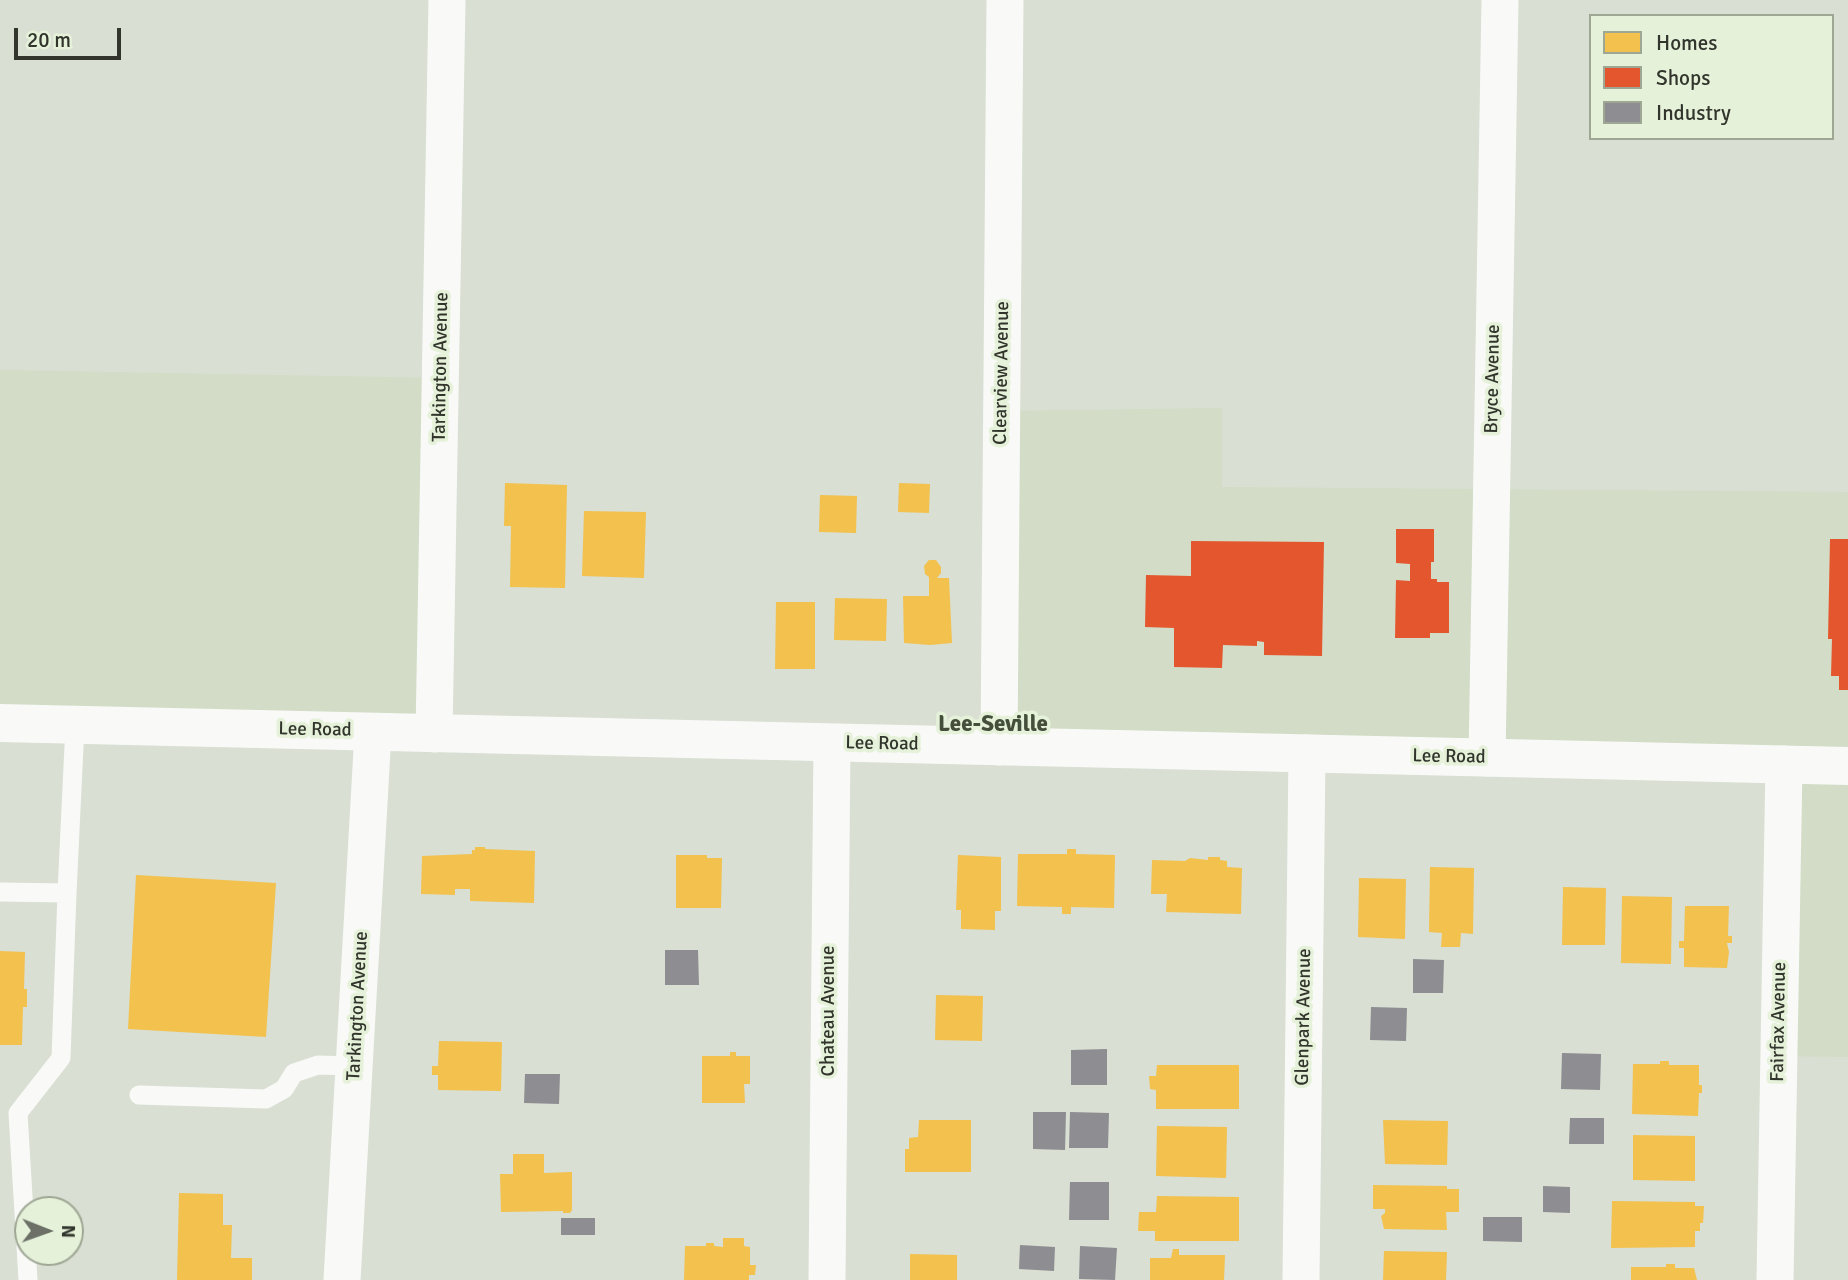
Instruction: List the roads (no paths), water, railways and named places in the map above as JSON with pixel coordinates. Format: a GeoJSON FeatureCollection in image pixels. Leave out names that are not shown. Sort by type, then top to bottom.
{"type":"FeatureCollection","features":[{"type":"Feature","properties":{"kind":"main road","name":"Lee Road"},"geometry":{"type":"LineString","coordinates":[[0,723],[1848,766]]}},
{"type":"Feature","properties":{"kind":"street","name":"Tarkington Avenue"},"geometry":{"type":"LineString","coordinates":[[435,734],[447,0]]}},
{"type":"Feature","properties":{"kind":"street","name":"Clearview Avenue"},"geometry":{"type":"LineString","coordinates":[[999,747],[1005,0]]}},
{"type":"Feature","properties":{"kind":"street","name":"Bryce Avenue"},"geometry":{"type":"LineString","coordinates":[[1487,758],[1500,0]]}},
{"type":"Feature","properties":{"kind":"street","name":"Tarkington Avenue"},"geometry":{"type":"LineString","coordinates":[[342,1280],[373,732]]}},
{"type":"Feature","properties":{"kind":"street","name":"Chateau Avenue"},"geometry":{"type":"LineString","coordinates":[[827,1280],[832,743]]}},
{"type":"Feature","properties":{"kind":"street","name":"Glenpark Avenue"},"geometry":{"type":"LineString","coordinates":[[1301,1280],[1307,753]]}},
{"type":"Feature","properties":{"kind":"street","name":"Fairfax Avenue"},"geometry":{"type":"LineString","coordinates":[[1775,1280],[1784,764]]}},
{"type":"Feature","properties":{"kind":"lane"},"geometry":{"type":"LineString","coordinates":[[28,1280],[19,1113],[61,1058],[75,725]]}},
{"type":"Feature","properties":{"kind":"lane"},"geometry":{"type":"LineString","coordinates":[[0,892],[68,893]]}},
{"type":"Feature","properties":{"kind":"lane"},"geometry":{"type":"LineString","coordinates":[[139,1095],[266,1099],[284,1089],[294,1073],[318,1065],[354,1066]]}},
{"type":"Feature","properties":{"kind":"district","name":"Lee-Seville"},"geometry":{"type":"Point","coordinates":[993,725]}}]}
